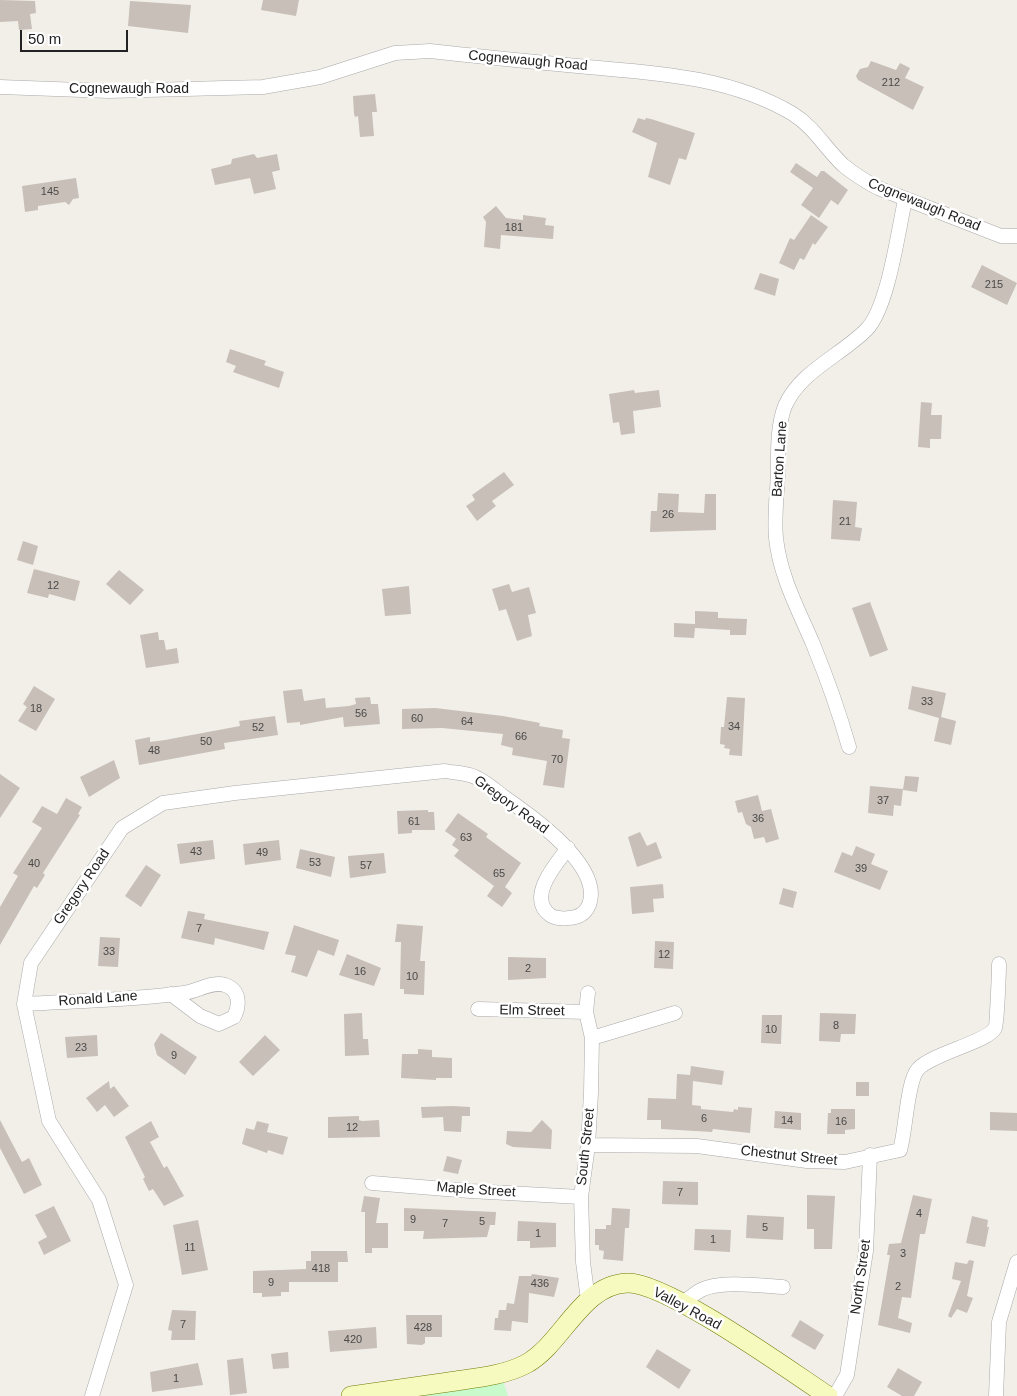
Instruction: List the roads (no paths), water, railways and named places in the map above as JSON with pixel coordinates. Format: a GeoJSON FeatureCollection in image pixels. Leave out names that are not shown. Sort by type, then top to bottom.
{"type":"FeatureCollection","features":[{"type":"Feature","properties":{"kind":"street","name":"Cognewaugh Road"},"geometry":{"type":"LineString","coordinates":[[0,87],[109,91],[264,87],[320,77],[394,53],[430,51],[672,75],[722,86],[769,102],[793,114],[811,127],[842,164],[860,179],[905,200],[1002,236],[1017,236]]}},
{"type":"Feature","properties":{"kind":"street","name":"Barton Lane"},"geometry":{"type":"LineString","coordinates":[[849,748],[833,696],[793,602],[782,568],[776,537],[781,431],[785,406],[797,388],[827,360],[867,329],[876,316],[882,300],[905,200]]}},
{"type":"Feature","properties":{"kind":"street","name":"Gregory Road"},"geometry":{"type":"LineString","coordinates":[[92,1396],[126,1285],[99,1200],[49,1121],[24,1004],[31,963],[122,828],[164,803],[235,793],[445,771],[475,777],[532,817],[568,848],[585,875],[591,899],[586,912],[574,918],[562,919],[550,915],[543,905],[542,893],[550,871],[568,848]]}},
{"type":"Feature","properties":{"kind":"street","name":"Chestnut Street"},"geometry":{"type":"LineString","coordinates":[[588,1145],[697,1146],[807,1161],[844,1162],[900,1150],[905,1134],[912,1081],[918,1069],[944,1053],[991,1034],[996,1026],[996,990],[999,964]]}},
{"type":"Feature","properties":{"kind":"street","name":"South Street"},"geometry":{"type":"LineString","coordinates":[[588,993],[586,1012],[592,1038],[588,1145],[581,1197],[583,1262],[588,1300]]}},
{"type":"Feature","properties":{"kind":"street","name":"Ronald Lane"},"geometry":{"type":"LineString","coordinates":[[24,1004],[171,994]]}},
{"type":"Feature","properties":{"kind":"street","name":"Elm Street"},"geometry":{"type":"LineString","coordinates":[[478,1009],[586,1012]]}},
{"type":"Feature","properties":{"kind":"street"},"geometry":{"type":"LineString","coordinates":[[592,1038],[675,1013]]}},
{"type":"Feature","properties":{"kind":"street","name":"North Street"},"geometry":{"type":"LineString","coordinates":[[835,1396],[847,1375],[866,1251],[870,1155]]}},
{"type":"Feature","properties":{"kind":"street","name":"Maple Street"},"geometry":{"type":"LineString","coordinates":[[372,1183],[470,1192],[581,1197]]}},
{"type":"Feature","properties":{"kind":"street"},"geometry":{"type":"LineString","coordinates":[[996,1396],[999,1322],[1017,1262]]}},
{"type":"Feature","properties":{"kind":"street","name":"Valley Road"},"geometry":{"type":"LineString","coordinates":[[351,1396],[477,1378],[514,1369],[541,1354],[588,1300],[609,1287],[628,1283],[654,1289],[682,1304],[828,1396]]}},
{"type":"Feature","properties":{"kind":"street"},"geometry":{"type":"LineString","coordinates":[[682,1304],[702,1290],[710,1287],[751,1285],[783,1287]]}}]}
